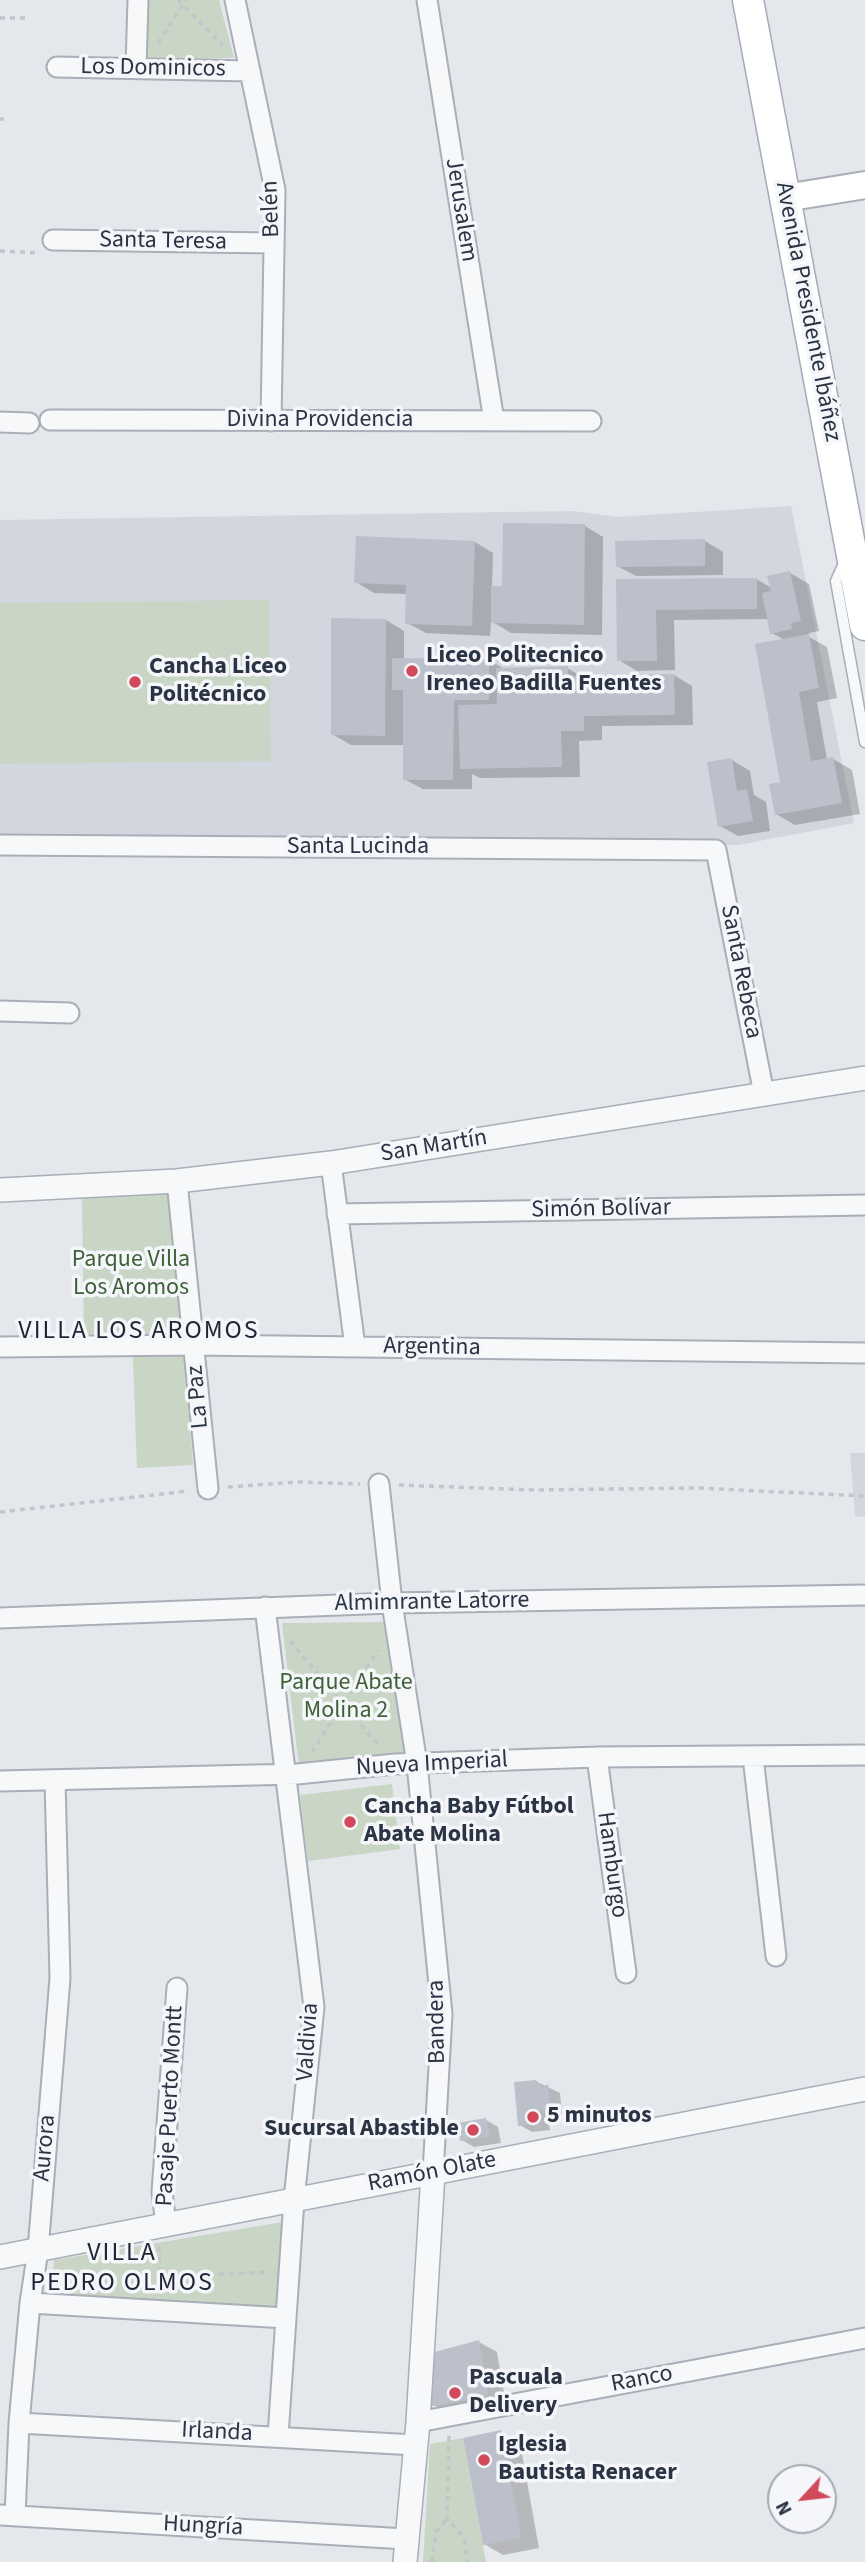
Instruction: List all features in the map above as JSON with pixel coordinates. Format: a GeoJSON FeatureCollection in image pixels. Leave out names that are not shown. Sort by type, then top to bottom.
{"type":"FeatureCollection","features":[{"type":"Feature","properties":{"kind":"main road","name":"Avenida Presidente Ibáñez"},"geometry":{"type":"LineString","coordinates":[[748,0],[865,625]]}},
{"type":"Feature","properties":{"kind":"main road"},"geometry":{"type":"LineString","coordinates":[[785,198],[865,185]]}},
{"type":"Feature","properties":{"kind":"street"},"geometry":{"type":"LineString","coordinates":[[136,68],[138,0]]}},
{"type":"Feature","properties":{"kind":"street","name":"Belén"},"geometry":{"type":"LineString","coordinates":[[235,0],[275,190],[271,421]]}},
{"type":"Feature","properties":{"kind":"street","name":"Jerusalem"},"geometry":{"type":"LineString","coordinates":[[426,0],[494,421]]}},
{"type":"Feature","properties":{"kind":"street","name":"Los Dominicos"},"geometry":{"type":"LineString","coordinates":[[57,67],[250,71]]}},
{"type":"Feature","properties":{"kind":"street","name":"Santa Teresa"},"geometry":{"type":"LineString","coordinates":[[47,247],[274,243]]}},
{"type":"Feature","properties":{"kind":"street","name":"Divina Providencia"},"geometry":{"type":"LineString","coordinates":[[50,421],[591,421]]}},
{"type":"Feature","properties":{"kind":"street"},"geometry":{"type":"LineString","coordinates":[[0,422],[29,423]]}},
{"type":"Feature","properties":{"kind":"street","name":"Santa Lucinda"},"geometry":{"type":"LineString","coordinates":[[0,845],[716,850]]}},
{"type":"Feature","properties":{"kind":"street","name":"Santa Rebeca"},"geometry":{"type":"LineString","coordinates":[[716,850],[764,1094]]}},
{"type":"Feature","properties":{"kind":"street"},"geometry":{"type":"LineString","coordinates":[[0,1011],[69,1013]]}},
{"type":"Feature","properties":{"kind":"street","name":"San Martín"},"geometry":{"type":"LineString","coordinates":[[0,1190],[177,1181],[331,1163],[865,1079]]}},
{"type":"Feature","properties":{"kind":"street"},"geometry":{"type":"LineString","coordinates":[[331,1163],[355,1347]]}},
{"type":"Feature","properties":{"kind":"street","name":"La Paz"},"geometry":{"type":"LineString","coordinates":[[177,1181],[208,1489]]}},
{"type":"Feature","properties":{"kind":"street","name":"Simón Bolívar"},"geometry":{"type":"LineString","coordinates":[[337,1214],[865,1205]]}},
{"type":"Feature","properties":{"kind":"street","name":"Argentina"},"geometry":{"type":"LineString","coordinates":[[0,1348],[194,1345],[865,1353]]}},
{"type":"Feature","properties":{"kind":"street","name":"Bandera"},"geometry":{"type":"LineString","coordinates":[[379,1484],[392,1604],[417,1764],[442,2014],[416,2433],[404,2562]]}},
{"type":"Feature","properties":{"kind":"street","name":"Almimrante Latorre"},"geometry":{"type":"LineString","coordinates":[[0,1618],[265,1607],[865,1595]]}},
{"type":"Feature","properties":{"kind":"street","name":"Valdivia"},"geometry":{"type":"LineString","coordinates":[[265,1607],[314,2007],[294,2200],[278,2436]]}},
{"type":"Feature","properties":{"kind":"street","name":"Nueva Imperial"},"geometry":{"type":"LineString","coordinates":[[0,1782],[285,1774],[417,1764],[597,1757],[865,1755]]}},
{"type":"Feature","properties":{"kind":"street","name":"Hamburgo"},"geometry":{"type":"LineString","coordinates":[[597,1757],[626,1973]]}},
{"type":"Feature","properties":{"kind":"street"},"geometry":{"type":"LineString","coordinates":[[753,1757],[776,1956]]}},
{"type":"Feature","properties":{"kind":"street","name":"Aurora"},"geometry":{"type":"LineString","coordinates":[[8,2515],[38,2250],[60,1978],[55,1780]]}},
{"type":"Feature","properties":{"kind":"street","name":"Pasaje Puerto Montt"},"geometry":{"type":"LineString","coordinates":[[162,2225],[177,1988]]}},
{"type":"Feature","properties":{"kind":"street","name":"Ramón Olate"},"geometry":{"type":"LineString","coordinates":[[0,2257],[865,2089]]}},
{"type":"Feature","properties":{"kind":"street"},"geometry":{"type":"LineString","coordinates":[[30,2304],[286,2318]]}},
{"type":"Feature","properties":{"kind":"street","name":"Ranco"},"geometry":{"type":"LineString","coordinates":[[416,2433],[450,2416],[865,2339]]}},
{"type":"Feature","properties":{"kind":"street","name":"Irlanda"},"geometry":{"type":"LineString","coordinates":[[19,2423],[278,2436],[416,2433]]}},
{"type":"Feature","properties":{"kind":"street","name":"Hungría"},"geometry":{"type":"LineString","coordinates":[[8,2515],[406,2539]]}},
{"type":"Feature","properties":{"kind":"lane"},"geometry":{"type":"LineString","coordinates":[[850,548],[836,581],[865,742]]}},
{"type":"Feature","properties":{"kind":"path"},"geometry":{"type":"LineString","coordinates":[[178,0],[184,2],[234,58],[250,71]]}},
{"type":"Feature","properties":{"kind":"path"},"geometry":{"type":"LineString","coordinates":[[136,68],[149,58],[184,2]]}},
{"type":"Feature","properties":{"kind":"path"},"geometry":{"type":"LineString","coordinates":[[0,18],[25,18]]}},
{"type":"Feature","properties":{"kind":"path"},"geometry":{"type":"LineString","coordinates":[[0,251],[47,247]]}},
{"type":"Feature","properties":{"kind":"path"},"geometry":{"type":"LineString","coordinates":[[0,1512],[298,1482],[534,1490],[697,1488],[865,1496]]}},
{"type":"Feature","properties":{"kind":"path"},"geometry":{"type":"LineString","coordinates":[[283,1633],[384,1752]]}},
{"type":"Feature","properties":{"kind":"path"},"geometry":{"type":"LineString","coordinates":[[309,1756],[378,1649]]}},
{"type":"Feature","properties":{"kind":"path"},"geometry":{"type":"LineString","coordinates":[[160,2311],[162,2225]]}},
{"type":"Feature","properties":{"kind":"path"},"geometry":{"type":"LineString","coordinates":[[159,2277],[289,2272]]}},
{"type":"Feature","properties":{"kind":"path"},"geometry":{"type":"LineString","coordinates":[[432,2562],[436,2532],[447,2519],[450,2416]]}},
{"type":"Feature","properties":{"kind":"path"},"geometry":{"type":"LineString","coordinates":[[447,2519],[464,2537],[467,2562]]}},
{"type":"Feature","properties":{"kind":"shaded area","name":"Liceo Politecnico Ireneo Badilla Fuentes"},"geometry":{"type":"Polygon","coordinates":[[[791,506],[854,823],[738,845],[0,838],[0,520],[573,511],[617,517],[791,506]]]}},
{"type":"Feature","properties":{"kind":"shaded area"},"geometry":{"type":"Polygon","coordinates":[[[850,1453],[865,1453],[865,1517],[855,1516],[850,1453]]]}},
{"type":"Feature","properties":{"kind":"green space"},"geometry":{"type":"Polygon","coordinates":[[[148,0],[219,0],[234,58],[148,59],[148,0]]]}},
{"type":"Feature","properties":{"kind":"green space","name":"Cancha Liceo Politécnico"},"geometry":{"type":"Polygon","coordinates":[[[269,600],[271,761],[0,764],[0,603],[269,600]]]}},
{"type":"Feature","properties":{"kind":"green space","name":"Parque Villa Los Aromos"},"geometry":{"type":"Polygon","coordinates":[[[172,1190],[193,1465],[137,1468],[132,1334],[84,1335],[82,1199],[172,1190]]]}},
{"type":"Feature","properties":{"kind":"green space","name":"Parque Abate Molina 2"},"geometry":{"type":"Polygon","coordinates":[[[390,1622],[411,1762],[299,1767],[282,1623],[390,1622]]]}},
{"type":"Feature","properties":{"kind":"green space","name":"Cancha Baby Fútbol Abate Molina"},"geometry":{"type":"Polygon","coordinates":[[[392,1784],[400,1849],[308,1861],[300,1795],[392,1784]]]}},
{"type":"Feature","properties":{"kind":"green space"},"geometry":{"type":"Polygon","coordinates":[[[283,2222],[280,2315],[51,2301],[54,2260],[283,2222]]]}},
{"type":"Feature","properties":{"kind":"green space"},"geometry":{"type":"Polygon","coordinates":[[[463,2438],[486,2562],[423,2562],[430,2444],[463,2438]]]}},
{"type":"Feature","properties":{"kind":"building"},"geometry":{"type":"Polygon","coordinates":[[[503,523],[585,524],[584,625],[491,623],[491,586],[502,586],[503,523]]]}},
{"type":"Feature","properties":{"kind":"building"},"geometry":{"type":"Polygon","coordinates":[[[356,536],[475,541],[472,626],[405,624],[406,585],[354,583],[356,536]]]}},
{"type":"Feature","properties":{"kind":"building"},"geometry":{"type":"Polygon","coordinates":[[[705,539],[705,566],[616,567],[615,541],[705,539]]]}},
{"type":"Feature","properties":{"kind":"building"},"geometry":{"type":"Polygon","coordinates":[[[790,571],[801,621],[791,623],[792,629],[770,634],[762,593],[771,591],[767,576],[790,571]]]}},
{"type":"Feature","properties":{"kind":"building"},"geometry":{"type":"Polygon","coordinates":[[[757,578],[757,609],[656,610],[657,661],[617,661],[616,579],[757,578]]]}},
{"type":"Feature","properties":{"kind":"building"},"geometry":{"type":"Polygon","coordinates":[[[331,618],[386,619],[385,736],[331,735],[331,618]]]}},
{"type":"Feature","properties":{"kind":"building"},"geometry":{"type":"Polygon","coordinates":[[[809,634],[819,688],[799,692],[811,761],[833,757],[842,803],[775,815],[769,784],[780,782],[755,644],[809,634]]]}},
{"type":"Feature","properties":{"kind":"building"},"geometry":{"type":"Polygon","coordinates":[[[392,658],[489,659],[489,700],[454,700],[453,780],[403,780],[403,690],[392,690],[392,658]]]}},
{"type":"Feature","properties":{"kind":"building"},"geometry":{"type":"Polygon","coordinates":[[[568,666],[568,676],[674,674],[675,715],[584,716],[584,731],[561,731],[562,767],[460,769],[458,705],[497,704],[496,668],[568,666]]]}},
{"type":"Feature","properties":{"kind":"building"},"geometry":{"type":"Polygon","coordinates":[[[732,758],[737,791],[747,789],[753,821],[718,827],[707,762],[732,758]]]}},
{"type":"Feature","properties":{"kind":"building"},"geometry":{"type":"Polygon","coordinates":[[[536,2080],[542,2087],[548,2084],[550,2110],[537,2111],[538,2124],[518,2126],[514,2082],[536,2080]]]}},
{"type":"Feature","properties":{"kind":"building","name":"Sucursal Abastible"},"geometry":{"type":"Polygon","coordinates":[[[486,2118],[490,2136],[460,2141],[457,2123],[486,2118]]]}},
{"type":"Feature","properties":{"kind":"building"},"geometry":{"type":"Polygon","coordinates":[[[479,2340],[488,2395],[432,2406],[431,2353],[479,2340]]]}},
{"type":"Feature","properties":{"kind":"building"},"geometry":{"type":"Polygon","coordinates":[[[501,2430],[521,2538],[483,2545],[463,2438],[501,2430]]]}},
{"type":"Feature","properties":{"kind":"place","name":"Liceo Politecnico Ireneo Badilla Fuentes"},"geometry":{"type":"Point","coordinates":[412,671]}},
{"type":"Feature","properties":{"kind":"place","name":"Cancha Liceo Politécnico"},"geometry":{"type":"Point","coordinates":[135,682]}},
{"type":"Feature","properties":{"kind":"place","name":"Cancha Baby Fútbol Abate Molina"},"geometry":{"type":"Point","coordinates":[350,1822]}},
{"type":"Feature","properties":{"kind":"place","name":"5 minutos"},"geometry":{"type":"Point","coordinates":[533,2117]}},
{"type":"Feature","properties":{"kind":"place","name":"Sucursal Abastible"},"geometry":{"type":"Point","coordinates":[473,2130]}},
{"type":"Feature","properties":{"kind":"place","name":"Pascuala Delivery"},"geometry":{"type":"Point","coordinates":[455,2393]}},
{"type":"Feature","properties":{"kind":"place","name":"Iglesia Bautista Renacer"},"geometry":{"type":"Point","coordinates":[484,2460]}},
{"type":"Feature","properties":{"kind":"district","name":"VILLA LOS AROMOS"},"geometry":{"type":"Point","coordinates":[139,1332]}},
{"type":"Feature","properties":{"kind":"district","name":"VILLA PEDRO OLMOS"},"geometry":{"type":"Point","coordinates":[122,2269]}}]}
